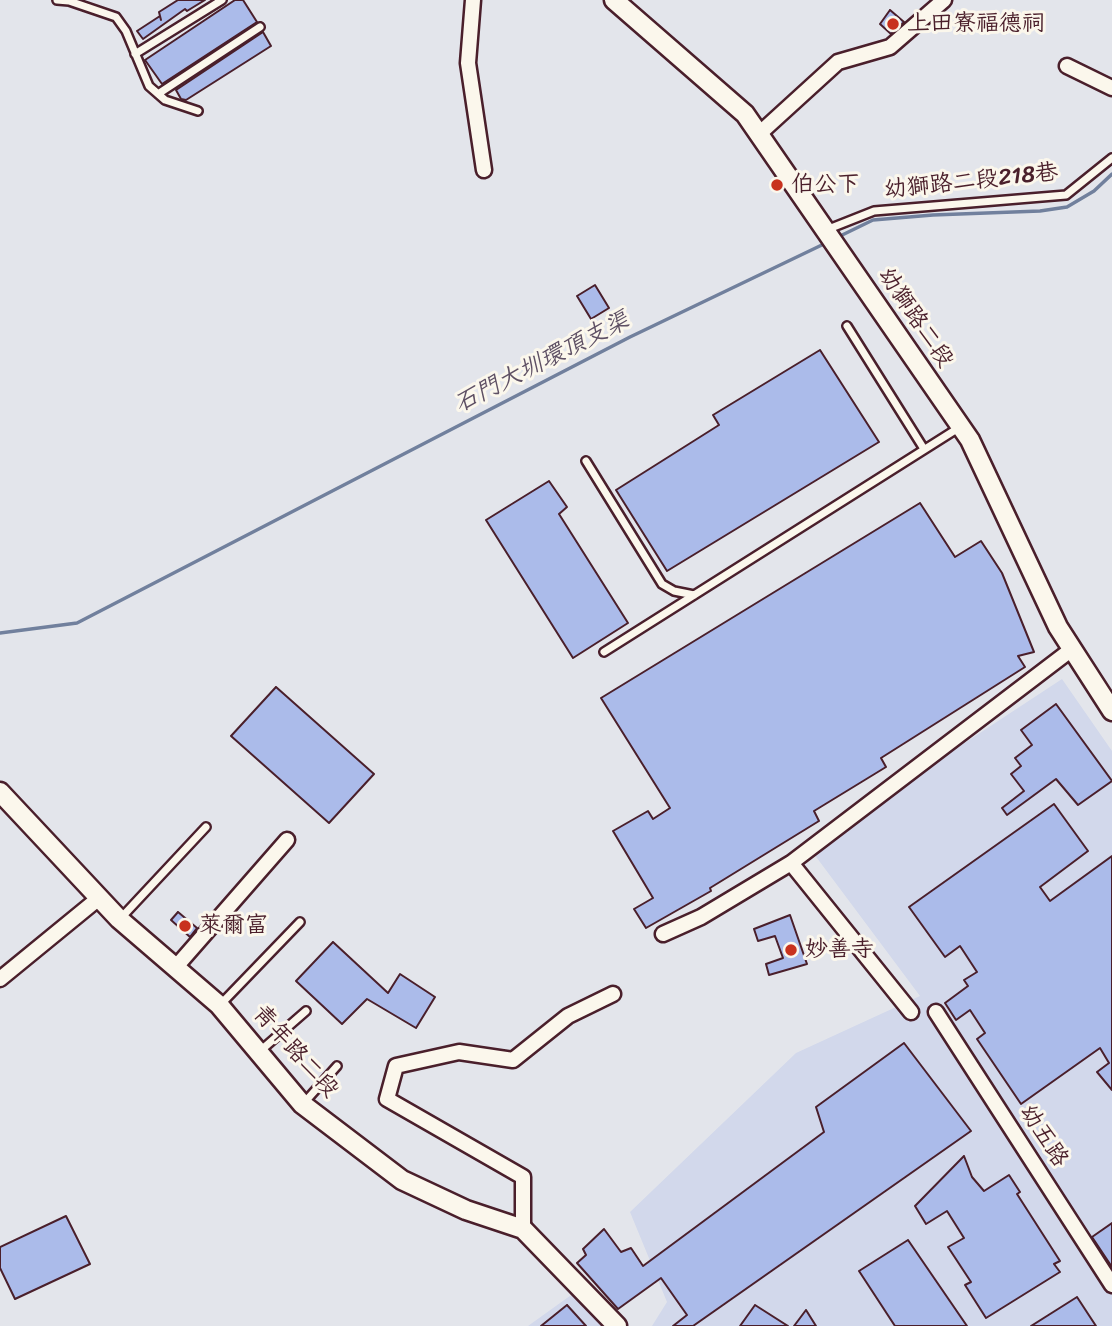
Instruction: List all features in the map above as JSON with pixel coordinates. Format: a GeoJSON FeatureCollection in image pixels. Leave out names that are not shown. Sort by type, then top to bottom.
{"type":"FeatureCollection","features":[{"type":"Feature","properties":{"kind":"street"},"geometry":{"type":"LineString","coordinates":[[473,0],[468,63],[484,170]]}},
{"type":"Feature","properties":{"kind":"street","name":"幼獅路二段"},"geometry":{"type":"LineString","coordinates":[[614,0],[745,114],[970,440],[1058,627],[1112,711]]}},
{"type":"Feature","properties":{"kind":"street"},"geometry":{"type":"LineString","coordinates":[[759,134],[838,62],[890,47],[944,0]]}},
{"type":"Feature","properties":{"kind":"street"},"geometry":{"type":"LineString","coordinates":[[1066,66],[1112,88]]}},
{"type":"Feature","properties":{"kind":"street"},"geometry":{"type":"LineString","coordinates":[[663,934],[701,917],[791,863],[1072,649]]}},
{"type":"Feature","properties":{"kind":"street","name":"青年路二段"},"geometry":{"type":"LineString","coordinates":[[0,792],[119,919],[219,1005],[302,1104],[402,1180],[466,1210],[523,1229],[610,1324]]}},
{"type":"Feature","properties":{"kind":"street"},"geometry":{"type":"LineString","coordinates":[[175,968],[287,840]]}},
{"type":"Feature","properties":{"kind":"street"},"geometry":{"type":"LineString","coordinates":[[791,863],[911,1012]]}},
{"type":"Feature","properties":{"kind":"street"},"geometry":{"type":"LineString","coordinates":[[0,979],[99,898]]}},
{"type":"Feature","properties":{"kind":"street"},"geometry":{"type":"LineString","coordinates":[[523,1229],[523,1177],[387,1099],[396,1066],[459,1052],[513,1060],[568,1016],[613,994]]}},
{"type":"Feature","properties":{"kind":"street","name":"幼五路"},"geometry":{"type":"LineString","coordinates":[[936,1013],[1112,1285]]}},
{"type":"Feature","properties":{"kind":"lane"},"geometry":{"type":"LineString","coordinates":[[57,0],[69,1],[116,17],[126,31],[149,86],[165,100],[198,111]]}},
{"type":"Feature","properties":{"kind":"lane"},"geometry":{"type":"LineString","coordinates":[[135,54],[222,0]]}},
{"type":"Feature","properties":{"kind":"lane"},"geometry":{"type":"LineString","coordinates":[[158,94],[260,27]]}},
{"type":"Feature","properties":{"kind":"lane","name":"幼獅路二段218巷"},"geometry":{"type":"LineString","coordinates":[[825,230],[874,211],[1066,195],[1112,159]]}},
{"type":"Feature","properties":{"kind":"lane"},"geometry":{"type":"LineString","coordinates":[[847,327],[924,449]]}},
{"type":"Feature","properties":{"kind":"lane"},"geometry":{"type":"LineString","coordinates":[[604,652],[960,427]]}},
{"type":"Feature","properties":{"kind":"lane"},"geometry":{"type":"LineString","coordinates":[[586,461],[662,584],[674,591],[694,595]]}},
{"type":"Feature","properties":{"kind":"lane"},"geometry":{"type":"LineString","coordinates":[[119,919],[206,827]]}},
{"type":"Feature","properties":{"kind":"lane"},"geometry":{"type":"LineString","coordinates":[[219,1005],[300,922]]}},
{"type":"Feature","properties":{"kind":"lane"},"geometry":{"type":"LineString","coordinates":[[258,1052],[306,1010]]}},
{"type":"Feature","properties":{"kind":"lane"},"geometry":{"type":"LineString","coordinates":[[302,1104],[337,1066]]}},
{"type":"Feature","properties":{"kind":"shaded area"},"geometry":{"type":"Polygon","coordinates":[[[1062,679],[1112,751],[1112,1326],[652,1326],[667,1302],[630,1212],[796,1053],[920,996],[808,846],[1062,679]]]}},
{"type":"Feature","properties":{"kind":"shaded area"},"geometry":{"type":"Polygon","coordinates":[[[574,1293],[606,1326],[528,1326],[574,1293]]]}},
{"type":"Feature","properties":{"kind":"building"},"geometry":{"type":"Polygon","coordinates":[[[178,0],[205,0],[187,11],[185,9],[143,39],[137,31],[160,16],[159,12],[178,0]]]}},
{"type":"Feature","properties":{"kind":"building"},"geometry":{"type":"Polygon","coordinates":[[[235,0],[243,0],[257,22],[162,84],[145,60],[235,0]]]}},
{"type":"Feature","properties":{"kind":"building","name":"上田寮福德祠"},"geometry":{"type":"Polygon","coordinates":[[[890,10],[904,22],[891,34],[880,24],[890,10]]]}},
{"type":"Feature","properties":{"kind":"building"},"geometry":{"type":"Polygon","coordinates":[[[263,32],[271,46],[186,100],[181,99],[176,90],[263,32]]]}},
{"type":"Feature","properties":{"kind":"building"},"geometry":{"type":"Polygon","coordinates":[[[595,285],[609,308],[591,319],[577,296],[595,285]]]}},
{"type":"Feature","properties":{"kind":"building"},"geometry":{"type":"Polygon","coordinates":[[[820,350],[879,442],[667,571],[616,490],[719,425],[713,415],[820,350]]]}},
{"type":"Feature","properties":{"kind":"building"},"geometry":{"type":"Polygon","coordinates":[[[549,481],[567,507],[559,514],[628,623],[573,658],[486,520],[549,481]]]}},
{"type":"Feature","properties":{"kind":"building"},"geometry":{"type":"Polygon","coordinates":[[[920,503],[955,557],[981,541],[1002,573],[1034,652],[1018,656],[1025,667],[881,758],[886,767],[814,811],[819,821],[710,888],[711,891],[646,928],[634,909],[653,898],[613,831],[648,811],[653,819],[670,808],[601,698],[920,503]]]}},
{"type":"Feature","properties":{"kind":"building"},"geometry":{"type":"Polygon","coordinates":[[[276,687],[374,774],[329,823],[231,736],[276,687]]]}},
{"type":"Feature","properties":{"kind":"building"},"geometry":{"type":"Polygon","coordinates":[[[1056,704],[1112,781],[1078,805],[1056,779],[1007,815],[1002,808],[1024,791],[1011,774],[1021,766],[1015,758],[1032,745],[1021,730],[1056,704]]]}},
{"type":"Feature","properties":{"kind":"building"},"geometry":{"type":"Polygon","coordinates":[[[1054,804],[1088,851],[1040,887],[1050,901],[1112,856],[1112,1090],[1097,1072],[1109,1063],[1100,1048],[1021,1104],[977,1039],[985,1033],[970,1010],[956,1020],[945,1003],[968,986],[964,980],[977,972],[960,946],[945,957],[909,907],[1054,804]]]}},
{"type":"Feature","properties":{"kind":"building","name":"萊爾富"},"geometry":{"type":"Polygon","coordinates":[[[178,912],[197,928],[190,937],[171,920],[178,912]]]}},
{"type":"Feature","properties":{"kind":"building","name":"妙善寺"},"geometry":{"type":"Polygon","coordinates":[[[790,915],[807,964],[769,975],[766,964],[783,958],[775,936],[758,941],[754,929],[790,915]]]}},
{"type":"Feature","properties":{"kind":"building"},"geometry":{"type":"Polygon","coordinates":[[[333,942],[388,993],[400,974],[435,997],[416,1028],[367,999],[342,1024],[296,981],[333,942]]]}},
{"type":"Feature","properties":{"kind":"building"},"geometry":{"type":"Polygon","coordinates":[[[904,1043],[971,1131],[693,1326],[673,1326],[687,1315],[661,1278],[618,1309],[577,1263],[586,1255],[583,1249],[604,1229],[621,1252],[631,1248],[643,1266],[824,1132],[816,1107],[904,1043]]]}},
{"type":"Feature","properties":{"kind":"building"},"geometry":{"type":"Polygon","coordinates":[[[964,1156],[972,1177],[984,1191],[1009,1175],[1020,1192],[1017,1194],[1060,1261],[1054,1264],[1060,1272],[986,1318],[965,1285],[971,1282],[948,1247],[964,1238],[947,1211],[926,1224],[915,1206],[964,1156]]]}},
{"type":"Feature","properties":{"kind":"building"},"geometry":{"type":"Polygon","coordinates":[[[66,1216],[90,1264],[15,1299],[0,1268],[0,1247],[66,1216]]]}},
{"type":"Feature","properties":{"kind":"building"},"geometry":{"type":"Polygon","coordinates":[[[1112,1223],[1112,1267],[1092,1237],[1112,1223]]]}},
{"type":"Feature","properties":{"kind":"building"},"geometry":{"type":"Polygon","coordinates":[[[908,1240],[967,1326],[895,1326],[859,1271],[908,1240]]]}},
{"type":"Feature","properties":{"kind":"building"},"geometry":{"type":"Polygon","coordinates":[[[1077,1297],[1096,1326],[1031,1326],[1077,1297]]]}},
{"type":"Feature","properties":{"kind":"building"},"geometry":{"type":"Polygon","coordinates":[[[567,1305],[586,1326],[541,1326],[567,1305]]]}},
{"type":"Feature","properties":{"kind":"building"},"geometry":{"type":"Polygon","coordinates":[[[755,1305],[788,1326],[740,1326],[755,1305]]]}},
{"type":"Feature","properties":{"kind":"building"},"geometry":{"type":"Polygon","coordinates":[[[806,1310],[816,1326],[794,1326],[806,1310]]]}},
{"type":"Feature","properties":{"kind":"waterway","name":"石門大圳環頂支渠"},"geometry":{"type":"LineString","coordinates":[[836,238],[873,220],[1040,211],[1067,207],[1094,191],[1112,174]]}},
{"type":"Feature","properties":{"kind":"waterway","name":"石門大圳環頂支渠"},"geometry":{"type":"LineString","coordinates":[[0,633],[77,623],[630,337],[826,243]]}},
{"type":"Feature","properties":{"kind":"place","name":"上田寮福德祠"},"geometry":{"type":"Point","coordinates":[893,24]}},
{"type":"Feature","properties":{"kind":"place","name":"伯公下"},"geometry":{"type":"Point","coordinates":[777,185]}},
{"type":"Feature","properties":{"kind":"place","name":"萊爾富"},"geometry":{"type":"Point","coordinates":[185,926]}},
{"type":"Feature","properties":{"kind":"place","name":"妙善寺"},"geometry":{"type":"Point","coordinates":[791,950]}}]}
